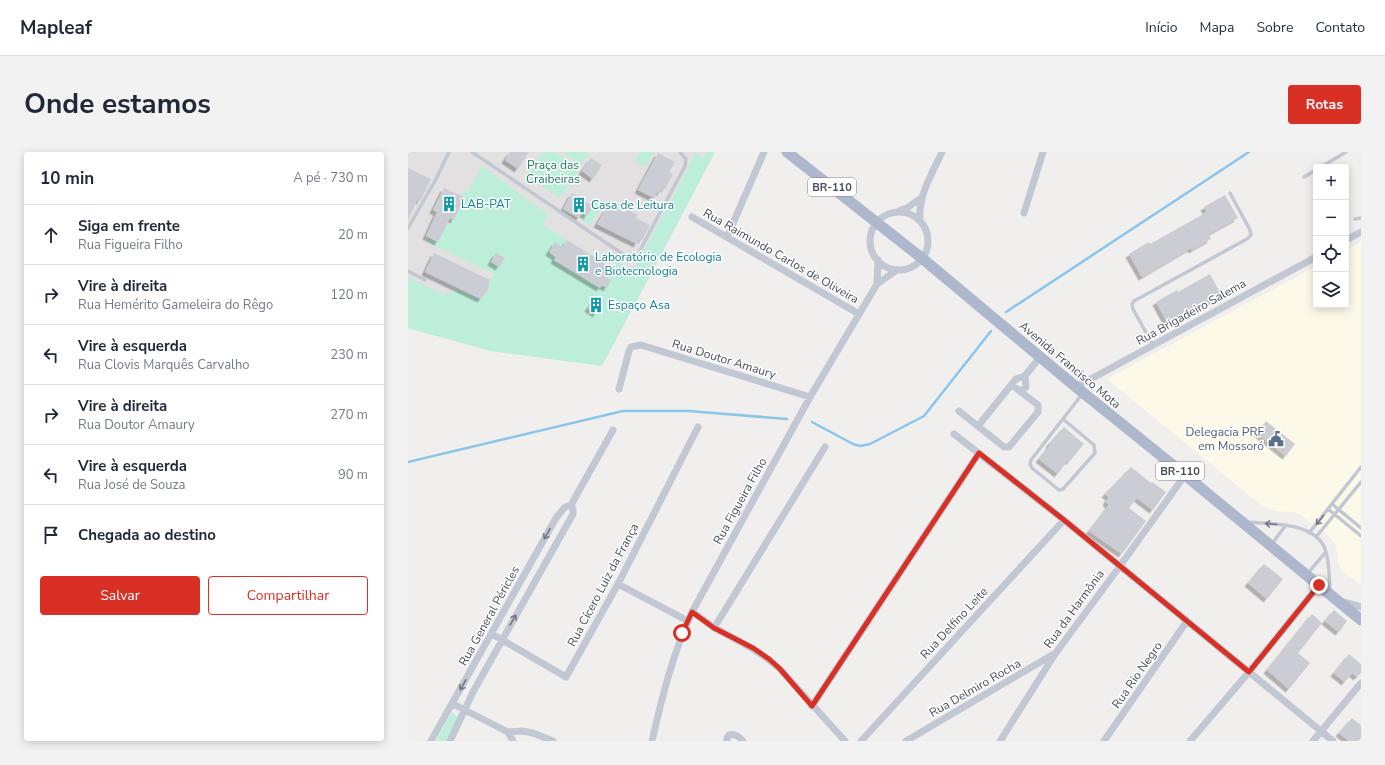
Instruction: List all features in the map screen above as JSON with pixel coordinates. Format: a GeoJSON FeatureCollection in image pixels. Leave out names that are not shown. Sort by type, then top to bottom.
{"type":"FeatureCollection","features":[{"type":"Feature","properties":{"kind":"main road","name":"Avenida Francisco Mota"},"geometry":{"type":"LineString","coordinates":[[787,152],[922,259],[1079,390],[1361,620]]}},
{"type":"Feature","properties":{"kind":"street"},"geometry":{"type":"LineString","coordinates":[[727,237],[764,152]]}},
{"type":"Feature","properties":{"kind":"street"},"geometry":{"type":"LineString","coordinates":[[920,220],[921,198],[942,152]]}},
{"type":"Feature","properties":{"kind":"street"},"geometry":{"type":"LineString","coordinates":[[1024,213],[1043,152]]}},
{"type":"Feature","properties":{"kind":"street"},"geometry":{"type":"LineString","coordinates":[[897,270],[890,268],[878,260],[873,254],[870,238],[872,230],[882,217],[907,208],[921,198]]}},
{"type":"Feature","properties":{"kind":"street"},"geometry":{"type":"LineString","coordinates":[[898,211],[910,213],[920,220],[925,227],[928,235],[928,247],[922,259]]}},
{"type":"Feature","properties":{"kind":"street","name":"Rua Raimundo Carlos de Oliveira"},"geometry":{"type":"LineString","coordinates":[[692,217],[859,314]]}},
{"type":"Feature","properties":{"kind":"street"},"geometry":{"type":"LineString","coordinates":[[1349,238],[1361,232]]}},
{"type":"Feature","properties":{"kind":"street","name":"Rua Figueira Filho"},"geometry":{"type":"LineString","coordinates":[[652,741],[662,697],[682,633],[692,612],[810,397],[877,284],[897,270],[911,268],[922,259]]}},
{"type":"Feature","properties":{"kind":"street","name":"Rua Brigadeiro Salema"},"geometry":{"type":"LineString","coordinates":[[1079,390],[1153,346],[1313,259]]}},
{"type":"Feature","properties":{"kind":"street","name":"Rua Figueira Filho"},"geometry":{"type":"LineString","coordinates":[[877,284],[878,260]]}},
{"type":"Feature","properties":{"kind":"street","name":"Rua Doutor Amaury"},"geometry":{"type":"LineString","coordinates":[[619,388],[632,347],[641,345],[810,397]]}},
{"type":"Feature","properties":{"kind":"street"},"geometry":{"type":"LineString","coordinates":[[978,426],[1016,379],[1025,376],[1040,357]]}},
{"type":"Feature","properties":{"kind":"street"},"geometry":{"type":"LineString","coordinates":[[1021,391],[1026,387],[1025,376]]}},
{"type":"Feature","properties":{"kind":"street"},"geometry":{"type":"LineString","coordinates":[[960,411],[1004,447],[1009,447],[1039,410],[1038,405],[1012,385]]}},
{"type":"Feature","properties":{"kind":"street","name":"Rua Cícero Luiz da França"},"geometry":{"type":"LineString","coordinates":[[492,634],[566,677],[618,584],[698,427]]}},
{"type":"Feature","properties":{"kind":"street","name":"Rua General Péricles"},"geometry":{"type":"LineString","coordinates":[[431,741],[556,518],[565,507],[571,505],[613,430]]}},
{"type":"Feature","properties":{"kind":"street"},"geometry":{"type":"LineString","coordinates":[[954,434],[1064,520],[1333,741]]}},
{"type":"Feature","properties":{"kind":"street"},"geometry":{"type":"LineString","coordinates":[[714,628],[825,447]]}},
{"type":"Feature","properties":{"kind":"street"},"geometry":{"type":"LineString","coordinates":[[812,706],[979,453]]}},
{"type":"Feature","properties":{"kind":"street","name":"Rua da Harmônia"},"geometry":{"type":"LineString","coordinates":[[1000,741],[1055,654],[1185,475]]}},
{"type":"Feature","properties":{"kind":"street","name":"Rua General Péricles"},"geometry":{"type":"LineString","coordinates":[[450,741],[464,709],[573,514],[571,505]]}},
{"type":"Feature","properties":{"kind":"street","name":"Rua Delfino Leite"},"geometry":{"type":"LineString","coordinates":[[861,741],[1064,520]]}},
{"type":"Feature","properties":{"kind":"street"},"geometry":{"type":"LineString","coordinates":[[618,584],[688,621]]}},
{"type":"Feature","properties":{"kind":"street"},"geometry":{"type":"LineString","coordinates":[[1190,741],[1249,672],[1319,585]]}},
{"type":"Feature","properties":{"kind":"street","name":"Avenida Francisco Mota"},"geometry":{"type":"LineString","coordinates":[[1333,597],[1361,607]]}},
{"type":"Feature","properties":{"kind":"street"},"geometry":{"type":"LineString","coordinates":[[692,612],[714,628],[753,648],[769,659],[780,669],[845,741]]}},
{"type":"Feature","properties":{"kind":"street","name":"Rua Rio Negro"},"geometry":{"type":"LineString","coordinates":[[1104,741],[1187,621]]}},
{"type":"Feature","properties":{"kind":"street","name":"Rua Delmiro Rocha"},"geometry":{"type":"LineString","coordinates":[[906,741],[1055,654]]}},
{"type":"Feature","properties":{"kind":"street"},"geometry":{"type":"LineString","coordinates":[[1313,741],[1361,683]]}},
{"type":"Feature","properties":{"kind":"street"},"geometry":{"type":"LineString","coordinates":[[453,704],[508,732],[522,731],[533,733],[553,741]]}},
{"type":"Feature","properties":{"kind":"street"},"geometry":{"type":"LineString","coordinates":[[508,732],[513,741]]}},
{"type":"Feature","properties":{"kind":"street"},"geometry":{"type":"LineString","coordinates":[[727,741],[729,735],[732,734],[736,735],[743,741]]}},
{"type":"Feature","properties":{"kind":"lane"},"geometry":{"type":"LineString","coordinates":[[408,228],[436,179],[449,152]]}},
{"type":"Feature","properties":{"kind":"lane"},"geometry":{"type":"LineString","coordinates":[[472,152],[631,259],[638,254],[685,166],[686,159],[680,152]]}},
{"type":"Feature","properties":{"kind":"lane"},"geometry":{"type":"LineString","coordinates":[[1326,164],[1346,152]]}},
{"type":"Feature","properties":{"kind":"lane"},"geometry":{"type":"LineString","coordinates":[[1304,177],[1313,172]]}},
{"type":"Feature","properties":{"kind":"lane"},"geometry":{"type":"LineString","coordinates":[[1153,346],[1133,309],[1132,304],[1134,301],[1247,239],[1251,235],[1250,230],[1230,193]]}},
{"type":"Feature","properties":{"kind":"lane"},"geometry":{"type":"LineString","coordinates":[[1355,219],[1361,218]]}},
{"type":"Feature","properties":{"kind":"lane"},"geometry":{"type":"LineString","coordinates":[[408,271],[425,280]]}},
{"type":"Feature","properties":{"kind":"lane"},"geometry":{"type":"LineString","coordinates":[[1063,419],[1094,445],[1095,452],[1063,488],[1059,490],[1032,468],[1030,464],[1031,460],[1063,419],[1079,390]]}},
{"type":"Feature","properties":{"kind":"lane"},"geometry":{"type":"LineString","coordinates":[[1309,533],[1361,467]]}},
{"type":"Feature","properties":{"kind":"lane"},"geometry":{"type":"LineString","coordinates":[[1316,538],[1361,482]]}},
{"type":"Feature","properties":{"kind":"lane"},"geometry":{"type":"LineString","coordinates":[[1332,504],[1361,528]]}},
{"type":"Feature","properties":{"kind":"lane"},"geometry":{"type":"LineString","coordinates":[[1328,509],[1360,535]]}},
{"type":"Feature","properties":{"kind":"lane"},"geometry":{"type":"LineString","coordinates":[[1241,521],[1286,525],[1298,528],[1316,538],[1324,547],[1326,552],[1333,597]]}},
{"type":"Feature","properties":{"kind":"lane"},"geometry":{"type":"LineString","coordinates":[[1271,546],[1286,525]]}},
{"type":"Feature","properties":{"kind":"lane"},"geometry":{"type":"LineString","coordinates":[[1306,575],[1326,552]]}},
{"type":"Feature","properties":{"kind":"shaded area"},"geometry":{"type":"Polygon","coordinates":[[[408,152],[715,152],[602,366],[491,351],[408,328],[408,152]]]}},
{"type":"Feature","properties":{"kind":"shaded area"},"geometry":{"type":"Polygon","coordinates":[[[1361,242],[1361,585],[1342,571],[1338,562],[1335,544],[1328,535],[1296,512],[1275,511],[1261,505],[1107,379],[1313,268],[1313,308],[1349,308],[1349,248],[1361,242]]]}},
{"type":"Feature","properties":{"kind":"green space","name":"Praça das Craibeiras"},"geometry":{"type":"Polygon","coordinates":[[[543,152],[555,152],[580,169],[560,198],[527,176],[543,152]]]}},
{"type":"Feature","properties":{"kind":"green space"},"geometry":{"type":"Polygon","coordinates":[[[562,152],[589,152],[581,165],[562,152]]]}},
{"type":"Feature","properties":{"kind":"green space"},"geometry":{"type":"Polygon","coordinates":[[[640,152],[654,152],[646,167],[635,161],[640,152]]]}},
{"type":"Feature","properties":{"kind":"green space"},"geometry":{"type":"Polygon","coordinates":[[[695,152],[703,158],[708,152],[715,152],[633,308],[628,306],[632,309],[602,366],[491,351],[408,328],[408,277],[443,294],[451,293],[459,289],[481,299],[488,290],[490,280],[495,274],[429,243],[426,239],[429,238],[438,242],[446,224],[449,225],[452,219],[454,219],[464,197],[461,196],[464,190],[469,192],[482,166],[548,213],[543,225],[567,240],[563,247],[555,242],[549,252],[556,257],[555,260],[599,288],[602,285],[607,287],[611,280],[606,277],[616,261],[633,271],[689,167],[695,152]]]}},
{"type":"Feature","properties":{"kind":"green space"},"geometry":{"type":"Polygon","coordinates":[[[593,201],[602,206],[590,225],[579,218],[582,213],[593,206],[591,205],[593,201]]]}},
{"type":"Feature","properties":{"kind":"green space"},"geometry":{"type":"Polygon","coordinates":[[[452,712],[458,717],[446,741],[436,741],[452,712]]]}},
{"type":"Feature","properties":{"kind":"building"},"geometry":{"type":"Polygon","coordinates":[[[510,152],[529,152],[518,169],[505,160],[510,152]]]}},
{"type":"Feature","properties":{"kind":"building"},"geometry":{"type":"Polygon","coordinates":[[[658,153],[675,162],[669,172],[673,174],[665,189],[663,188],[660,193],[658,191],[654,198],[638,190],[658,153]]]}},
{"type":"Feature","properties":{"kind":"building"},"geometry":{"type":"Polygon","coordinates":[[[591,158],[602,165],[593,179],[582,171],[591,158]]]}},
{"type":"Feature","properties":{"kind":"building"},"geometry":{"type":"Polygon","coordinates":[[[408,168],[431,179],[420,201],[417,200],[408,220],[408,168]]]}},
{"type":"Feature","properties":{"kind":"building","name":"LAB-PAT"},"geometry":{"type":"Polygon","coordinates":[[[444,188],[464,197],[454,220],[450,218],[438,242],[426,236],[437,212],[433,210],[444,188]]]}},
{"type":"Feature","properties":{"kind":"building","name":"Casa de Leitura"},"geometry":{"type":"Polygon","coordinates":[[[572,193],[593,206],[587,216],[582,213],[579,218],[563,209],[572,193]]]}},
{"type":"Feature","properties":{"kind":"building"},"geometry":{"type":"Polygon","coordinates":[[[1225,195],[1238,218],[1209,234],[1211,239],[1192,250],[1191,248],[1142,277],[1129,254],[1207,212],[1204,207],[1225,195]]]}},
{"type":"Feature","properties":{"kind":"building"},"geometry":{"type":"Polygon","coordinates":[[[611,205],[625,213],[627,209],[638,215],[636,218],[650,225],[642,240],[640,239],[637,244],[597,224],[606,209],[609,210],[611,205]]]}},
{"type":"Feature","properties":{"kind":"building","name":"Laboratório de Ecologia e Biotecnologia"},"geometry":{"type":"Polygon","coordinates":[[[567,240],[612,268],[606,277],[611,280],[607,288],[602,285],[600,288],[554,260],[556,257],[549,252],[555,242],[563,247],[567,240]]]}},
{"type":"Feature","properties":{"kind":"building"},"geometry":{"type":"Polygon","coordinates":[[[434,253],[490,280],[488,290],[481,299],[425,272],[434,253]]]}},
{"type":"Feature","properties":{"kind":"building"},"geometry":{"type":"Polygon","coordinates":[[[496,253],[505,258],[499,267],[491,262],[496,253]]]}},
{"type":"Feature","properties":{"kind":"building"},"geometry":{"type":"Polygon","coordinates":[[[1210,274],[1222,296],[1199,309],[1198,307],[1168,324],[1156,302],[1177,290],[1178,292],[1210,274]]]}},
{"type":"Feature","properties":{"kind":"building","name":"Espaço Asa"},"geometry":{"type":"Polygon","coordinates":[[[596,297],[604,303],[596,314],[588,308],[596,297]]]}},
{"type":"Feature","properties":{"kind":"building","name":"Delegacia PRF em Mossoró"},"geometry":{"type":"Polygon","coordinates":[[[1266,421],[1295,444],[1286,456],[1257,433],[1266,421]]]}},
{"type":"Feature","properties":{"kind":"building"},"geometry":{"type":"Polygon","coordinates":[[[1064,427],[1084,444],[1069,462],[1068,460],[1058,474],[1039,459],[1050,445],[1049,444],[1064,427]]]}},
{"type":"Feature","properties":{"kind":"building"},"geometry":{"type":"Polygon","coordinates":[[[1131,467],[1151,483],[1152,482],[1166,492],[1153,510],[1137,498],[1129,508],[1146,521],[1122,554],[1089,531],[1109,505],[1106,502],[1109,497],[1105,494],[1131,467]]]}},
{"type":"Feature","properties":{"kind":"building"},"geometry":{"type":"Polygon","coordinates":[[[1264,564],[1283,579],[1267,599],[1248,583],[1264,564]]]}},
{"type":"Feature","properties":{"kind":"building"},"geometry":{"type":"Polygon","coordinates":[[[1334,610],[1347,621],[1339,632],[1325,621],[1334,610]]]}},
{"type":"Feature","properties":{"kind":"building"},"geometry":{"type":"Polygon","coordinates":[[[1312,614],[1322,623],[1298,653],[1310,663],[1289,689],[1267,670],[1312,614]]]}},
{"type":"Feature","properties":{"kind":"building"},"geometry":{"type":"Polygon","coordinates":[[[1349,654],[1361,664],[1361,673],[1357,677],[1352,673],[1345,682],[1334,673],[1349,654]]]}},
{"type":"Feature","properties":{"kind":"building"},"geometry":{"type":"Polygon","coordinates":[[[1352,718],[1361,725],[1361,741],[1349,741],[1339,733],[1352,718]]]}},
{"type":"Feature","properties":{"kind":"waterway"},"geometry":{"type":"LineString","coordinates":[[1006,312],[1249,152]]}},
{"type":"Feature","properties":{"kind":"waterway"},"geometry":{"type":"LineString","coordinates":[[812,422],[853,444],[860,446],[870,444],[924,416],[991,331]]}},
{"type":"Feature","properties":{"kind":"waterway"},"geometry":{"type":"LineString","coordinates":[[408,462],[623,411],[689,411],[787,419]]}},
{"type":"Feature","properties":{"kind":"place","name":"LAB-PAT"},"geometry":{"type":"Point","coordinates":[449,204]}},
{"type":"Feature","properties":{"kind":"place","name":"Casa de Leitura"},"geometry":{"type":"Point","coordinates":[579,205]}},
{"type":"Feature","properties":{"kind":"place","name":"Laboratório de Ecologia e Biotecnologia"},"geometry":{"type":"Point","coordinates":[583,264]}},
{"type":"Feature","properties":{"kind":"place","name":"Espaço Asa"},"geometry":{"type":"Point","coordinates":[596,305]}},
{"type":"Feature","properties":{"kind":"place","name":"Delegacia PRF em Mossoró"},"geometry":{"type":"Point","coordinates":[1276,439]}},
{"type":"Feature","properties":{"kind":"route"},"geometry":{"type":"LineString","coordinates":[[682,633],[692,612],[714,628],[753,648],[769,659],[780,669],[812,706],[979,453],[1064,520],[1249,672],[1319,585]]}}]}
